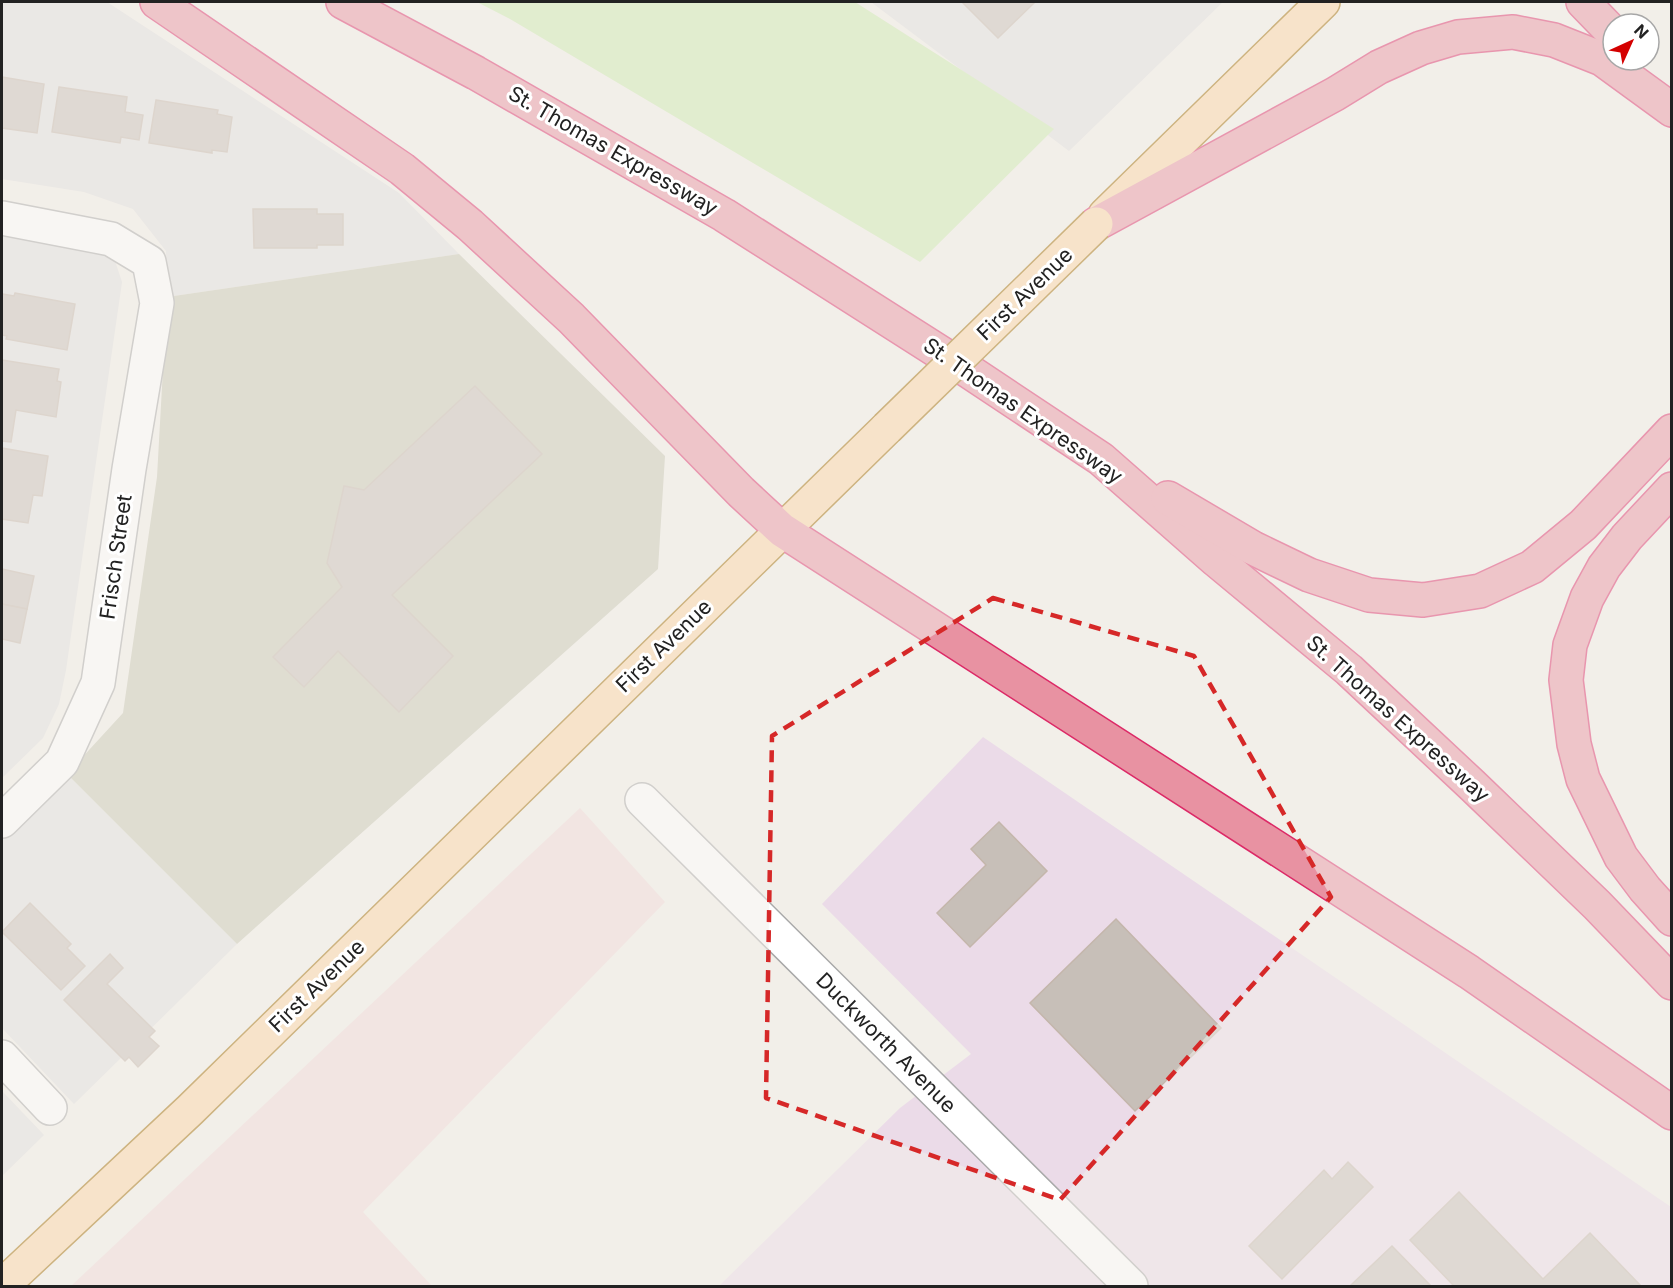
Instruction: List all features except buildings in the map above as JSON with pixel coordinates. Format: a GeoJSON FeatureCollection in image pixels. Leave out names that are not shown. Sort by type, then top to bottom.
{"type":"FeatureCollection","features":[{"type":"Feature","properties":{"kind":"highway"},"geometry":{"type":"LineString","coordinates":[[157,2],[402,169],[471,225],[572,318],[741,492],[782,530],[1469,972],[1671,1113]]}},
{"type":"Feature","properties":{"kind":"highway","name":"St. Thomas Expressway"},"geometry":{"type":"LineString","coordinates":[[343,2],[477,73],[724,215],[958,364],[1101,459],[1216,560],[1349,670],[1588,897],[1671,983]]}},
{"type":"Feature","properties":{"kind":"highway"},"geometry":{"type":"LineString","coordinates":[[1583,2],[1601,21]]}},
{"type":"Feature","properties":{"kind":"highway"},"geometry":{"type":"LineString","coordinates":[[1096,224],[1335,94],[1379,67],[1421,48],[1458,37],[1513,32],[1554,40],[1602,59],[1671,110]]}},
{"type":"Feature","properties":{"kind":"highway"},"geometry":{"type":"LineString","coordinates":[[1649,72],[1671,96]]}},
{"type":"Feature","properties":{"kind":"highway"},"geometry":{"type":"LineString","coordinates":[[1101,459],[1253,548],[1309,576],[1369,595],[1423,600],[1480,591],[1532,567],[1583,525],[1671,430]]}},
{"type":"Feature","properties":{"kind":"highway"},"geometry":{"type":"LineString","coordinates":[[1671,489],[1627,537],[1604,567],[1587,598],[1570,645],[1566,680],[1574,744],[1583,779],[1621,857],[1671,919]]}},
{"type":"Feature","properties":{"kind":"main road","name":"First Avenue"},"geometry":{"type":"LineString","coordinates":[[2,1287],[190,1110],[1323,2]]}},
{"type":"Feature","properties":{"kind":"street","name":"Frisch Street"},"geometry":{"type":"LineString","coordinates":[[2,218],[111,239],[149,262],[157,303],[129,469],[98,683],[62,762],[2,821]]}},
{"type":"Feature","properties":{"kind":"street","name":"Duckworth Avenue"},"geometry":{"type":"LineString","coordinates":[[642,800],[1131,1287]]}},
{"type":"Feature","properties":{"kind":"street"},"geometry":{"type":"LineString","coordinates":[[2,1057],[50,1108]]}},
{"type":"Feature","properties":{"kind":"highlighted area"},"geometry":{"type":"Polygon","coordinates":[[[993,598],[1194,656],[1331,897],[1060,1200],[766,1098],[772,736],[993,598]]]}},
{"type":"Feature","properties":{"kind":"shaded area"},"geometry":{"type":"Polygon","coordinates":[[[2,2],[107,2],[399,193],[459,254],[167,297],[166,251],[133,209],[84,192],[2,179],[2,2]]]}},
{"type":"Feature","properties":{"kind":"shaded area"},"geometry":{"type":"Polygon","coordinates":[[[871,2],[1223,2],[1069,151],[871,2]]]}},
{"type":"Feature","properties":{"kind":"shaded area"},"geometry":{"type":"Polygon","coordinates":[[[2,224],[113,255],[122,282],[66,670],[59,704],[43,738],[2,778],[2,224]]]}},
{"type":"Feature","properties":{"kind":"shaded area"},"geometry":{"type":"Polygon","coordinates":[[[459,254],[665,456],[658,569],[237,944],[67,774],[123,713],[157,477],[167,297],[459,254]]]}},
{"type":"Feature","properties":{"kind":"shaded area"},"geometry":{"type":"Polygon","coordinates":[[[983,737],[1671,1207],[1671,1286],[719,1286],[900,1108],[971,1054],[822,904],[983,737]]]}},
{"type":"Feature","properties":{"kind":"shaded area"},"geometry":{"type":"Polygon","coordinates":[[[67,774],[237,944],[74,1104],[2,1028],[2,838],[67,774]]]}},
{"type":"Feature","properties":{"kind":"shaded area"},"geometry":{"type":"Polygon","coordinates":[[[580,808],[665,902],[363,1212],[432,1286],[71,1286],[580,808]]]}},
{"type":"Feature","properties":{"kind":"shaded area"},"geometry":{"type":"Polygon","coordinates":[[[2,1091],[44,1135],[2,1176],[2,1091]]]}},
{"type":"Feature","properties":{"kind":"green space"},"geometry":{"type":"Polygon","coordinates":[[[477,2],[855,2],[1054,129],[920,262],[510,19],[477,2]]]}}]}
